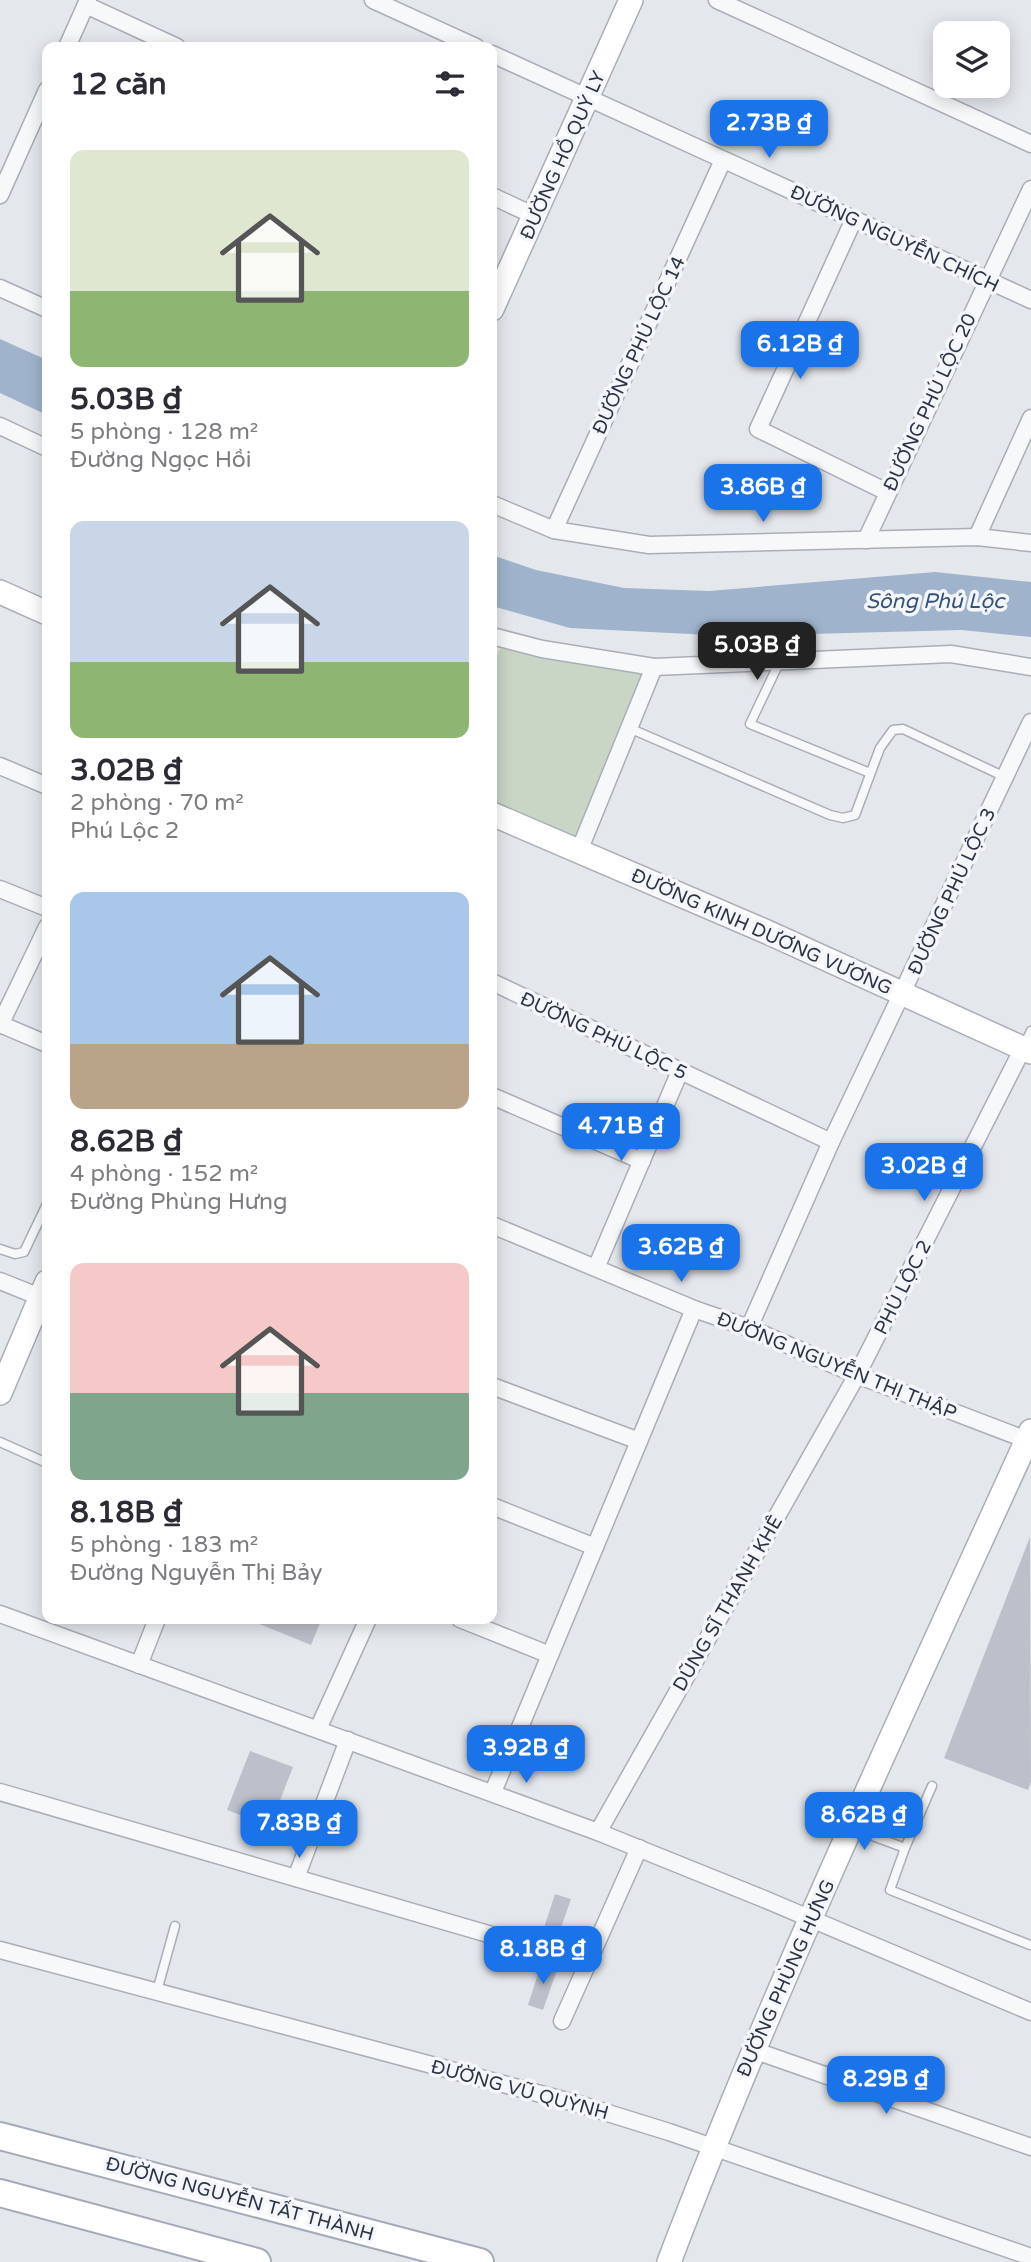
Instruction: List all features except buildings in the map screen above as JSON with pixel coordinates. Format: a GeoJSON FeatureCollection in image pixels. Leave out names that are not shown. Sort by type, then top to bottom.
{"type":"FeatureCollection","features":[{"type":"Feature","properties":{"kind":"main road","name":"ĐƯỜNG NGUYỄN TẤT THÀNH"},"geometry":{"type":"LineString","coordinates":[[0,2136],[480,2262]]}},
{"type":"Feature","properties":{"kind":"main road"},"geometry":{"type":"LineString","coordinates":[[0,2193],[257,2262]]}},
{"type":"Feature","properties":{"kind":"street"},"geometry":{"type":"LineString","coordinates":[[373,0],[465,42]]}},
{"type":"Feature","properties":{"kind":"street","name":"ĐƯỜNG HỒ QUÝ LY"},"geometry":{"type":"LineString","coordinates":[[497,298],[631,0]]}},
{"type":"Feature","properties":{"kind":"street"},"geometry":{"type":"LineString","coordinates":[[717,0],[1031,144]]}},
{"type":"Feature","properties":{"kind":"street"},"geometry":{"type":"LineString","coordinates":[[69,42],[87,2],[167,42]]}},
{"type":"Feature","properties":{"kind":"street","name":"ĐƯỜNG NGUYỄN CHÍCH"},"geometry":{"type":"LineString","coordinates":[[497,56],[1031,300]]}},
{"type":"Feature","properties":{"kind":"street"},"geometry":{"type":"LineString","coordinates":[[0,195],[42,101]]}},
{"type":"Feature","properties":{"kind":"street","name":"ĐƯỜNG PHÚ LỘC 14"},"geometry":{"type":"LineString","coordinates":[[554,530],[723,160]]}},
{"type":"Feature","properties":{"kind":"street","name":"ĐƯỜNG PHÚ LỘC 20"},"geometry":{"type":"LineString","coordinates":[[866,540],[1031,188]]}},
{"type":"Feature","properties":{"kind":"street"},"geometry":{"type":"LineString","coordinates":[[497,198],[535,216]]}},
{"type":"Feature","properties":{"kind":"street"},"geometry":{"type":"LineString","coordinates":[[854,219],[758,429],[887,492]]}},
{"type":"Feature","properties":{"kind":"street"},"geometry":{"type":"LineString","coordinates":[[0,288],[42,307]]}},
{"type":"Feature","properties":{"kind":"street"},"geometry":{"type":"LineString","coordinates":[[977,537],[1027,437],[1031,418]]}},
{"type":"Feature","properties":{"kind":"street"},"geometry":{"type":"LineString","coordinates":[[0,426],[42,446]]}},
{"type":"Feature","properties":{"kind":"street"},"geometry":{"type":"LineString","coordinates":[[497,506],[554,530],[649,545],[977,537],[1031,542]]}},
{"type":"Feature","properties":{"kind":"street"},"geometry":{"type":"LineString","coordinates":[[0,592],[42,611]]}},
{"type":"Feature","properties":{"kind":"street"},"geometry":{"type":"LineString","coordinates":[[497,637],[542,649],[654,667],[951,654],[1031,667]]}},
{"type":"Feature","properties":{"kind":"street"},"geometry":{"type":"LineString","coordinates":[[579,851],[654,667]]}},
{"type":"Feature","properties":{"kind":"street","name":"ĐƯỜNG PHÚ LỘC 3"},"geometry":{"type":"LineString","coordinates":[[749,1328],[831,1142],[1005,777],[1027,740],[1031,722]]}},
{"type":"Feature","properties":{"kind":"street"},"geometry":{"type":"LineString","coordinates":[[0,766],[42,784]]}},
{"type":"Feature","properties":{"kind":"street","name":"ĐƯỜNG KINH DƯƠNG VƯƠNG"},"geometry":{"type":"LineString","coordinates":[[497,816],[902,993],[1028,1044]]}},
{"type":"Feature","properties":{"kind":"street"},"geometry":{"type":"LineString","coordinates":[[0,889],[42,906]]}},
{"type":"Feature","properties":{"kind":"street"},"geometry":{"type":"LineString","coordinates":[[42,937],[0,1024],[42,1042]]}},
{"type":"Feature","properties":{"kind":"street","name":"ĐƯỜNG PHÚ LỘC 5"},"geometry":{"type":"LineString","coordinates":[[497,984],[831,1142]]}},
{"type":"Feature","properties":{"kind":"street","name":"PHÚ LỘC 2"},"geometry":{"type":"LineString","coordinates":[[857,1375],[1028,1044]]}},
{"type":"Feature","properties":{"kind":"street"},"geometry":{"type":"LineString","coordinates":[[596,1268],[681,1071]]}},
{"type":"Feature","properties":{"kind":"street"},"geometry":{"type":"LineString","coordinates":[[497,1099],[642,1161]]}},
{"type":"Feature","properties":{"kind":"street","name":"ĐƯỜNG NGUYỄN THỊ THẬP"},"geometry":{"type":"LineString","coordinates":[[497,1227],[694,1309],[749,1328],[857,1375],[1029,1436]]}},
{"type":"Feature","properties":{"kind":"street"},"geometry":{"type":"LineString","coordinates":[[0,1281],[42,1304],[0,1393]]}},
{"type":"Feature","properties":{"kind":"street"},"geometry":{"type":"LineString","coordinates":[[493,1792],[694,1309]]}},
{"type":"Feature","properties":{"kind":"street","name":"DŨNG SĨ THANH KHÊ"},"geometry":{"type":"LineString","coordinates":[[598,1832],[857,1375]]}},
{"type":"Feature","properties":{"kind":"street"},"geometry":{"type":"LineString","coordinates":[[497,1388],[639,1441]]}},
{"type":"Feature","properties":{"kind":"street","name":"ĐƯỜNG PHÙNG HƯNG"},"geometry":{"type":"LineString","coordinates":[[669,2262],[713,2147],[810,1919],[1029,1436]]}},
{"type":"Feature","properties":{"kind":"street"},"geometry":{"type":"LineString","coordinates":[[497,1508],[595,1547]]}},
{"type":"Feature","properties":{"kind":"street"},"geometry":{"type":"LineString","coordinates":[[0,1614],[598,1832],[1031,2012]]}},
{"type":"Feature","properties":{"kind":"street"},"geometry":{"type":"LineString","coordinates":[[139,1665],[155,1624]]}},
{"type":"Feature","properties":{"kind":"street"},"geometry":{"type":"LineString","coordinates":[[318,1729],[366,1624]]}},
{"type":"Feature","properties":{"kind":"street"},"geometry":{"type":"LineString","coordinates":[[472,1624],[550,1655]]}},
{"type":"Feature","properties":{"kind":"street"},"geometry":{"type":"LineString","coordinates":[[296,1878],[348,1740]]}},
{"type":"Feature","properties":{"kind":"street"},"geometry":{"type":"LineString","coordinates":[[0,1792],[588,1964]]}},
{"type":"Feature","properties":{"kind":"street"},"geometry":{"type":"LineString","coordinates":[[562,2021],[639,1848]]}},
{"type":"Feature","properties":{"kind":"street","name":"ĐƯỜNG VŨ QUỲNH"},"geometry":{"type":"LineString","coordinates":[[0,1950],[582,2105],[713,2147],[1031,2258]]}},
{"type":"Feature","properties":{"kind":"street"},"geometry":{"type":"LineString","coordinates":[[753,2050],[1031,2147]]}},
{"type":"Feature","properties":{"kind":"lane"},"geometry":{"type":"LineString","coordinates":[[779,663],[750,723],[870,774]]}},
{"type":"Feature","properties":{"kind":"lane"},"geometry":{"type":"LineString","coordinates":[[629,728],[830,815],[843,818],[855,815],[880,748],[893,730],[904,729],[1005,777]]}},
{"type":"Feature","properties":{"kind":"lane"},"geometry":{"type":"LineString","coordinates":[[0,1249],[15,1254],[23,1252],[42,1214]]}},
{"type":"Feature","properties":{"kind":"lane"},"geometry":{"type":"LineString","coordinates":[[0,1442],[42,1461]]}},
{"type":"Feature","properties":{"kind":"lane"},"geometry":{"type":"LineString","coordinates":[[932,1786],[890,1890],[1030,1945]]}},
{"type":"Feature","properties":{"kind":"lane"},"geometry":{"type":"LineString","coordinates":[[851,1828],[905,1848]]}},
{"type":"Feature","properties":{"kind":"lane"},"geometry":{"type":"LineString","coordinates":[[157,1992],[175,1926]]}},
{"type":"Feature","properties":{"kind":"green space"},"geometry":{"type":"Polygon","coordinates":[[[501,647],[654,667],[579,851],[497,810],[497,656],[501,647]]]}},
{"type":"Feature","properties":{"kind":"water"},"geometry":{"type":"Polygon","coordinates":[[[0,339],[42,358],[42,413],[0,393],[0,339]]]}},
{"type":"Feature","properties":{"kind":"water","name":"Sông Phú Lộc"},"geometry":{"type":"Polygon","coordinates":[[[497,557],[536,570],[624,588],[709,591],[935,572],[1031,582],[1031,637],[962,630],[730,636],[570,628],[497,607],[497,557]]]}}]}
